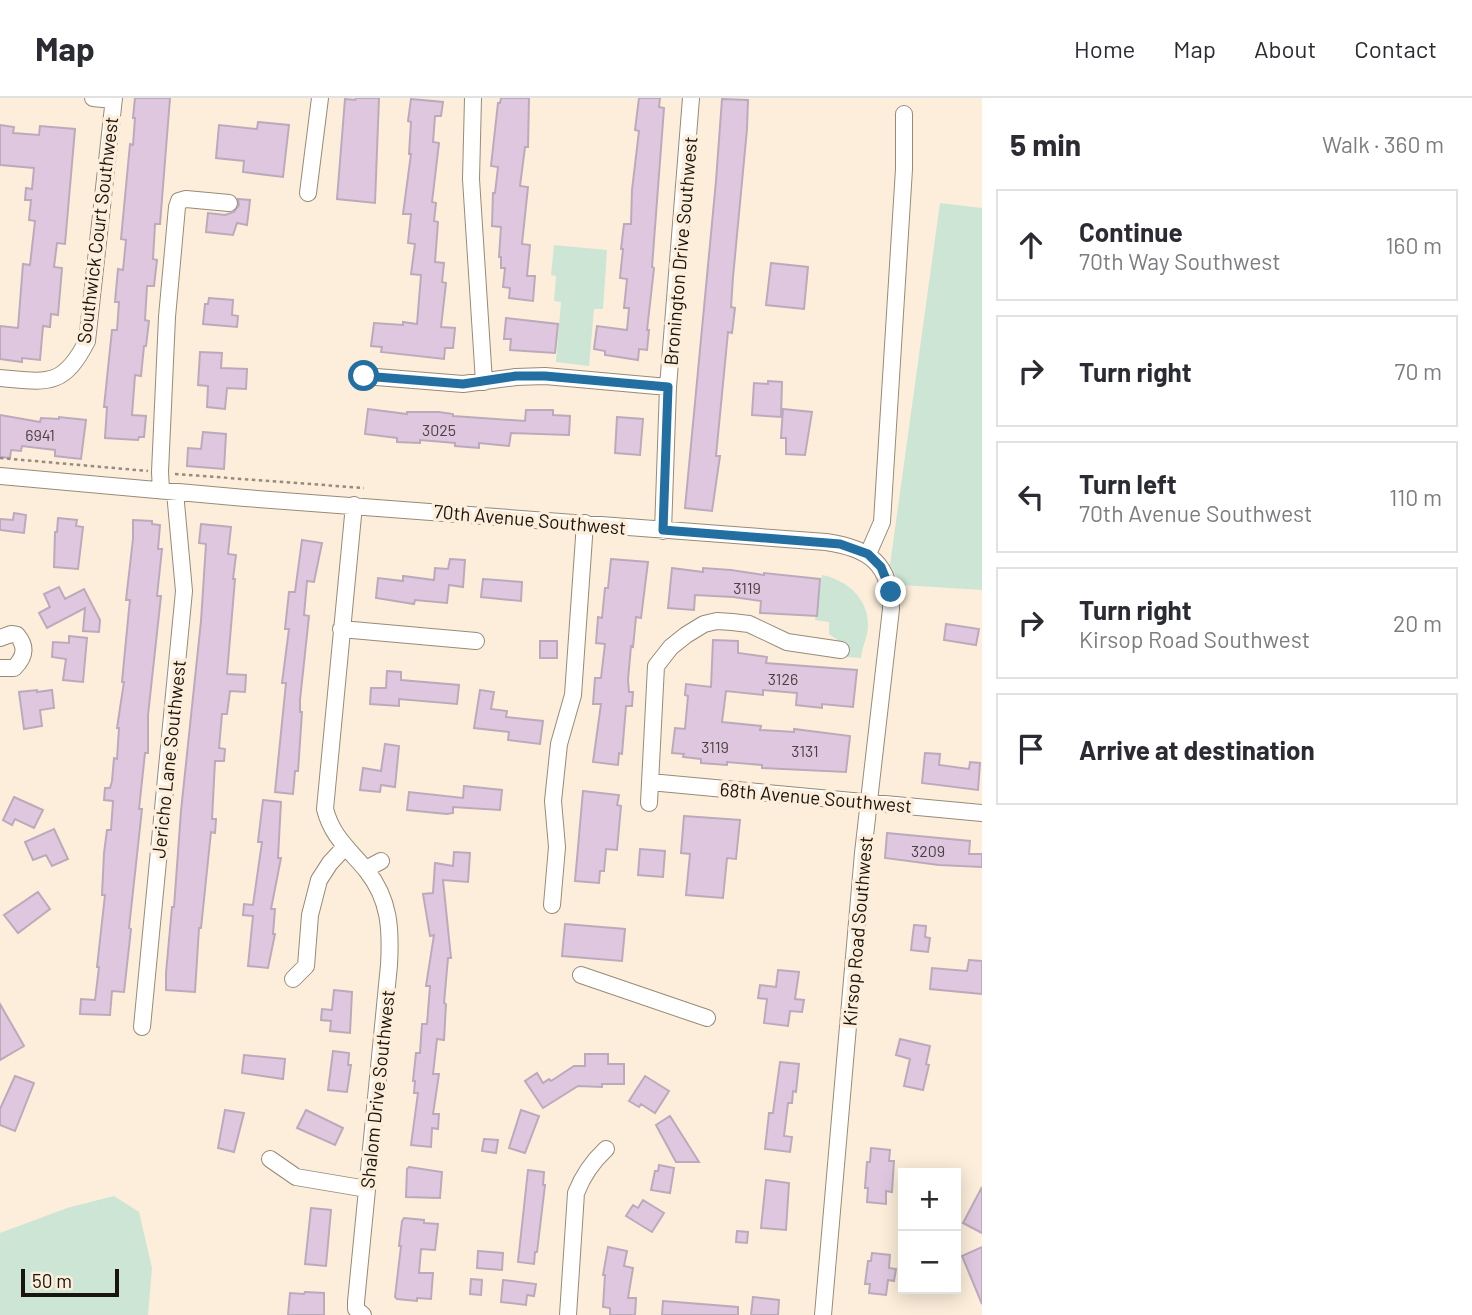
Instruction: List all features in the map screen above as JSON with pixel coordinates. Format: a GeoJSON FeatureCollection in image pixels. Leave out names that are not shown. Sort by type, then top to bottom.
{"type":"FeatureCollection","features":[{"type":"Feature","properties":{"kind":"street"},"geometry":{"type":"LineString","coordinates":[[93,98],[114,99]]}},
{"type":"Feature","properties":{"kind":"street"},"geometry":{"type":"LineString","coordinates":[[308,193],[320,98]]}},
{"type":"Feature","properties":{"kind":"street"},"geometry":{"type":"LineString","coordinates":[[474,98],[471,178],[484,382]]}},
{"type":"Feature","properties":{"kind":"street","name":"Bronington Drive Southwest"},"geometry":{"type":"LineString","coordinates":[[663,530],[668,387],[691,98]]}},
{"type":"Feature","properties":{"kind":"street","name":"Southwick Court Southwest"},"geometry":{"type":"LineString","coordinates":[[0,378],[43,382],[60,377],[76,363],[86,341],[114,99]]}},
{"type":"Feature","properties":{"kind":"street"},"geometry":{"type":"LineString","coordinates":[[868,554],[882,522],[904,169],[904,114]]}},
{"type":"Feature","properties":{"kind":"street","name":"Jericho Lane Southwest"},"geometry":{"type":"LineString","coordinates":[[142,1027],[184,591],[168,491],[160,472],[167,317],[177,207],[179,201],[186,199],[229,203]]}},
{"type":"Feature","properties":{"kind":"street"},"geometry":{"type":"LineString","coordinates":[[364,376],[463,384],[516,376],[545,376],[668,387]]}},
{"type":"Feature","properties":{"kind":"street","name":"70th Avenue Southwest"},"geometry":{"type":"LineString","coordinates":[[0,476],[827,542],[868,554]]}},
{"type":"Feature","properties":{"kind":"street","name":"Shalom Drive Southwest"},"geometry":{"type":"LineString","coordinates":[[354,505],[325,809],[333,832],[344,848],[366,869],[383,897],[390,921],[356,1302],[361,1314]]}},
{"type":"Feature","properties":{"kind":"street"},"geometry":{"type":"LineString","coordinates":[[552,905],[557,847],[553,801],[559,744],[572,695],[584,523]]}},
{"type":"Feature","properties":{"kind":"street","name":"Kirsop Road Southwest"},"geometry":{"type":"LineString","coordinates":[[823,1315],[869,802],[891,592],[881,567],[868,554]]}},
{"type":"Feature","properties":{"kind":"street"},"geometry":{"type":"LineString","coordinates":[[649,803],[656,666],[671,647],[704,624],[718,621],[749,624],[787,642],[841,650]]}},
{"type":"Feature","properties":{"kind":"street"},"geometry":{"type":"LineString","coordinates":[[341,629],[476,641]]}},
{"type":"Feature","properties":{"kind":"street"},"geometry":{"type":"LineString","coordinates":[[0,638],[17,635],[23,642],[24,652],[22,661],[14,668],[0,668]]}},
{"type":"Feature","properties":{"kind":"street","name":"68th Avenue Southwest"},"geometry":{"type":"LineString","coordinates":[[650,782],[982,813]]}},
{"type":"Feature","properties":{"kind":"street"},"geometry":{"type":"LineString","coordinates":[[293,979],[306,966],[310,915],[319,880],[344,848]]}},
{"type":"Feature","properties":{"kind":"street"},"geometry":{"type":"LineString","coordinates":[[366,869],[381,861]]}},
{"type":"Feature","properties":{"kind":"street"},"geometry":{"type":"LineString","coordinates":[[580,975],[707,1018]]}},
{"type":"Feature","properties":{"kind":"street"},"geometry":{"type":"LineString","coordinates":[[568,1315],[576,1193],[587,1169],[606,1149]]}},
{"type":"Feature","properties":{"kind":"street"},"geometry":{"type":"LineString","coordinates":[[270,1159],[296,1177],[367,1189]]}},
{"type":"Feature","properties":{"kind":"path"},"geometry":{"type":"LineString","coordinates":[[0,458],[364,488]]}},
{"type":"Feature","properties":{"kind":"green space"},"geometry":{"type":"Polygon","coordinates":[[[940,203],[982,208],[982,590],[901,585],[890,565],[940,203]]]}},
{"type":"Feature","properties":{"kind":"green space"},"geometry":{"type":"Polygon","coordinates":[[[554,245],[607,250],[603,309],[594,309],[589,366],[556,362],[561,302],[554,301],[556,276],[551,275],[554,245]]]}},
{"type":"Feature","properties":{"kind":"green space"},"geometry":{"type":"Polygon","coordinates":[[[822,575],[848,586],[864,606],[868,629],[861,658],[847,657],[847,643],[829,634],[829,622],[815,620],[822,575]]]}},
{"type":"Feature","properties":{"kind":"green space"},"geometry":{"type":"Polygon","coordinates":[[[114,1196],[139,1212],[152,1268],[148,1315],[0,1315],[0,1233],[67,1208],[114,1196]]]}},
{"type":"Feature","properties":{"kind":"building"},"geometry":{"type":"Polygon","coordinates":[[[135,98],[170,98],[160,224],[155,224],[153,259],[157,260],[154,286],[147,286],[145,320],[149,321],[146,346],[141,376],[135,375],[132,415],[146,416],[144,437],[139,437],[138,440],[105,438],[107,407],[104,407],[112,330],[117,330],[119,302],[115,302],[118,269],[123,270],[126,240],[121,239],[130,144],[133,145],[135,98]]]}},
{"type":"Feature","properties":{"kind":"building"},"geometry":{"type":"Polygon","coordinates":[[[379,98],[375,203],[337,199],[345,99],[379,98]]]}},
{"type":"Feature","properties":{"kind":"building"},"geometry":{"type":"Polygon","coordinates":[[[501,98],[529,98],[528,147],[525,147],[520,186],[528,187],[522,244],[530,245],[527,276],[535,276],[533,301],[509,298],[510,288],[503,287],[505,268],[501,268],[499,257],[501,227],[492,226],[493,193],[498,167],[491,166],[498,103],[501,98]]]}},
{"type":"Feature","properties":{"kind":"building"},"geometry":{"type":"Polygon","coordinates":[[[639,98],[660,98],[659,107],[664,108],[647,350],[639,349],[638,360],[605,355],[605,351],[594,349],[597,326],[627,330],[629,308],[624,308],[627,279],[620,278],[621,249],[624,224],[631,224],[639,98]]]}},
{"type":"Feature","properties":{"kind":"building"},"geometry":{"type":"Polygon","coordinates":[[[411,99],[443,102],[441,116],[435,116],[433,142],[439,143],[432,202],[436,203],[434,221],[438,222],[435,262],[444,263],[442,282],[446,283],[441,327],[455,328],[453,348],[445,348],[444,359],[381,352],[382,347],[371,346],[374,323],[417,324],[421,275],[411,274],[415,244],[408,243],[411,214],[403,214],[411,154],[411,122],[408,121],[411,99]]]}},
{"type":"Feature","properties":{"kind":"building"},"geometry":{"type":"Polygon","coordinates":[[[722,99],[748,100],[731,307],[735,308],[732,333],[728,332],[716,456],[720,456],[712,511],[685,508],[722,99]]]}},
{"type":"Feature","properties":{"kind":"building"},"geometry":{"type":"Polygon","coordinates":[[[258,122],[289,125],[283,177],[243,172],[244,161],[216,158],[219,125],[257,129],[258,122]]]}},
{"type":"Feature","properties":{"kind":"building"},"geometry":{"type":"Polygon","coordinates":[[[0,125],[14,127],[13,133],[39,135],[40,126],[75,129],[65,244],[57,243],[54,267],[62,268],[58,315],[51,314],[50,327],[43,326],[40,360],[22,358],[22,362],[0,359],[0,326],[18,328],[23,264],[30,265],[35,221],[29,220],[31,200],[25,200],[26,188],[32,189],[34,168],[0,165],[0,125]]]}},
{"type":"Feature","properties":{"kind":"building"},"geometry":{"type":"Polygon","coordinates":[[[238,199],[250,200],[247,225],[237,223],[233,235],[206,232],[208,213],[225,215],[234,212],[239,205],[238,199]]]}},
{"type":"Feature","properties":{"kind":"building"},"geometry":{"type":"Polygon","coordinates":[[[771,263],[808,267],[804,309],[766,305],[771,263]]]}},
{"type":"Feature","properties":{"kind":"building"},"geometry":{"type":"Polygon","coordinates":[[[209,298],[233,300],[232,315],[238,316],[237,327],[203,324],[205,304],[208,304],[209,298]]]}},
{"type":"Feature","properties":{"kind":"building"},"geometry":{"type":"Polygon","coordinates":[[[506,318],[558,324],[555,353],[510,350],[511,339],[504,339],[506,318]]]}},
{"type":"Feature","properties":{"kind":"building"},"geometry":{"type":"Polygon","coordinates":[[[200,352],[222,353],[221,368],[247,369],[246,389],[227,388],[225,409],[207,407],[208,386],[198,385],[200,352]]]}},
{"type":"Feature","properties":{"kind":"building"},"geometry":{"type":"Polygon","coordinates":[[[768,381],[782,382],[781,417],[752,415],[754,383],[768,384],[768,381]]]}},
{"type":"Feature","properties":{"kind":"building"},"geometry":{"type":"Polygon","coordinates":[[[368,409],[407,414],[439,412],[453,416],[525,421],[526,410],[553,410],[553,415],[570,416],[569,435],[511,433],[509,446],[479,443],[479,448],[420,440],[420,443],[397,442],[397,438],[365,434],[368,409]]]}},
{"type":"Feature","properties":{"kind":"building"},"geometry":{"type":"Polygon","coordinates":[[[783,409],[812,412],[805,455],[786,454],[786,438],[781,438],[783,409]]]}},
{"type":"Feature","properties":{"kind":"building"},"geometry":{"type":"Polygon","coordinates":[[[0,415],[40,422],[41,418],[59,417],[86,420],[81,459],[55,456],[55,450],[22,446],[21,451],[11,450],[10,458],[0,457],[0,415]]]}},
{"type":"Feature","properties":{"kind":"building"},"geometry":{"type":"Polygon","coordinates":[[[617,417],[643,419],[640,455],[615,453],[617,417]]]}},
{"type":"Feature","properties":{"kind":"building"},"geometry":{"type":"Polygon","coordinates":[[[203,432],[226,434],[224,469],[187,466],[188,448],[201,449],[203,432]]]}},
{"type":"Feature","properties":{"kind":"building"},"geometry":{"type":"Polygon","coordinates":[[[14,513],[26,515],[24,533],[0,530],[0,519],[13,520],[14,513]]]}},
{"type":"Feature","properties":{"kind":"building"},"geometry":{"type":"Polygon","coordinates":[[[58,518],[77,520],[76,526],[83,527],[78,569],[54,567],[58,518]]]}},
{"type":"Feature","properties":{"kind":"building"},"geometry":{"type":"Polygon","coordinates":[[[133,520],[152,521],[152,524],[160,525],[158,549],[162,549],[157,596],[161,596],[148,715],[148,753],[145,753],[139,809],[142,809],[131,929],[124,992],[112,991],[110,1015],[80,1014],[81,999],[95,1000],[99,967],[105,895],[102,895],[104,853],[107,830],[111,830],[113,801],[104,800],[105,788],[110,788],[112,781],[114,758],[117,759],[117,728],[124,682],[130,600],[126,600],[133,520]]]}},
{"type":"Feature","properties":{"kind":"building"},"geometry":{"type":"Polygon","coordinates":[[[201,524],[231,527],[228,554],[236,555],[227,674],[246,675],[245,692],[230,691],[227,714],[222,714],[219,748],[225,749],[224,761],[215,761],[212,819],[216,819],[215,833],[211,832],[199,928],[195,992],[166,990],[166,973],[201,621],[206,544],[199,543],[201,524]]]}},
{"type":"Feature","properties":{"kind":"building"},"geometry":{"type":"Polygon","coordinates":[[[302,540],[322,543],[314,582],[307,581],[304,615],[309,616],[300,700],[302,712],[298,771],[295,771],[293,794],[275,792],[286,683],[282,683],[289,629],[285,629],[289,592],[295,592],[302,540]]]}},
{"type":"Feature","properties":{"kind":"building"},"geometry":{"type":"Polygon","coordinates":[[[450,559],[465,560],[463,587],[449,585],[447,603],[415,600],[414,604],[376,598],[378,578],[403,581],[403,576],[434,580],[435,568],[448,569],[450,559]]]}},
{"type":"Feature","properties":{"kind":"building"},"geometry":{"type":"Polygon","coordinates":[[[611,559],[648,562],[641,618],[636,617],[633,647],[631,646],[628,680],[629,692],[633,692],[632,706],[626,706],[622,754],[619,753],[618,765],[593,762],[601,704],[593,704],[595,678],[601,678],[605,644],[596,643],[598,617],[602,618],[611,559]]]}},
{"type":"Feature","properties":{"kind":"building"},"geometry":{"type":"Polygon","coordinates":[[[672,568],[703,572],[703,568],[731,570],[820,579],[817,616],[760,613],[761,601],[733,597],[695,595],[694,610],[668,608],[672,568]]]}},
{"type":"Feature","properties":{"kind":"building"},"geometry":{"type":"Polygon","coordinates":[[[483,579],[522,582],[521,601],[481,597],[483,579]]]}},
{"type":"Feature","properties":{"kind":"building"},"geometry":{"type":"Polygon","coordinates":[[[59,587],[65,599],[84,589],[100,620],[99,632],[83,631],[85,608],[47,628],[39,613],[50,607],[44,594],[59,587]]]}},
{"type":"Feature","properties":{"kind":"building"},"geometry":{"type":"Polygon","coordinates":[[[946,624],[979,629],[976,645],[944,640],[946,624]]]}},
{"type":"Feature","properties":{"kind":"building"},"geometry":{"type":"Polygon","coordinates":[[[69,636],[87,638],[83,682],[63,680],[66,659],[52,657],[53,642],[69,643],[69,636]]]}},
{"type":"Feature","properties":{"kind":"building"},"geometry":{"type":"Polygon","coordinates":[[[713,640],[738,641],[738,653],[767,657],[766,663],[857,670],[853,707],[796,705],[797,693],[763,690],[763,695],[726,691],[722,722],[761,726],[760,730],[794,732],[794,729],[850,736],[846,772],[762,768],[762,765],[727,762],[727,765],[701,763],[701,759],[672,753],[675,728],[685,729],[688,696],[685,695],[686,684],[711,687],[713,640]]]}},
{"type":"Feature","properties":{"kind":"building"},"geometry":{"type":"Polygon","coordinates":[[[540,641],[557,641],[557,658],[540,658],[540,641]]]}},
{"type":"Feature","properties":{"kind":"building"},"geometry":{"type":"Polygon","coordinates":[[[387,671],[401,672],[401,680],[459,685],[457,704],[399,699],[399,706],[370,704],[371,688],[386,688],[387,671]]]}},
{"type":"Feature","properties":{"kind":"building"},"geometry":{"type":"Polygon","coordinates":[[[52,690],[54,708],[40,710],[42,726],[24,729],[19,692],[52,690]]]}},
{"type":"Feature","properties":{"kind":"building"},"geometry":{"type":"Polygon","coordinates":[[[480,690],[494,692],[491,709],[507,711],[506,717],[543,721],[540,744],[508,740],[509,732],[474,728],[480,690]]]}},
{"type":"Feature","properties":{"kind":"building"},"geometry":{"type":"Polygon","coordinates":[[[385,744],[399,746],[395,787],[381,785],[380,792],[360,790],[363,768],[381,771],[385,744]]]}},
{"type":"Feature","properties":{"kind":"building"},"geometry":{"type":"Polygon","coordinates":[[[925,753],[940,754],[939,765],[969,769],[970,762],[980,763],[978,790],[922,783],[925,753]]]}},
{"type":"Feature","properties":{"kind":"building"},"geometry":{"type":"Polygon","coordinates":[[[464,786],[502,790],[500,810],[453,807],[453,813],[447,814],[407,810],[409,792],[463,798],[464,786]]]}},
{"type":"Feature","properties":{"kind":"building"},"geometry":{"type":"Polygon","coordinates":[[[583,791],[619,795],[617,805],[621,806],[617,850],[606,849],[604,871],[600,871],[599,883],[575,881],[583,791]]]}},
{"type":"Feature","properties":{"kind":"building"},"geometry":{"type":"Polygon","coordinates":[[[14,797],[43,810],[34,828],[15,819],[12,825],[3,820],[14,797]]]}},
{"type":"Feature","properties":{"kind":"building"},"geometry":{"type":"Polygon","coordinates":[[[263,800],[281,802],[278,858],[281,858],[271,909],[275,909],[275,934],[268,968],[248,966],[253,916],[243,915],[244,904],[253,905],[262,842],[258,842],[263,800]]]}},
{"type":"Feature","properties":{"kind":"building"},"geometry":{"type":"Polygon","coordinates":[[[684,816],[740,820],[736,859],[727,858],[723,898],[686,895],[690,854],[681,853],[684,816]]]}},
{"type":"Feature","properties":{"kind":"building"},"geometry":{"type":"Polygon","coordinates":[[[54,829],[68,859],[52,866],[46,855],[33,860],[25,842],[54,829]]]}},
{"type":"Feature","properties":{"kind":"building"},"geometry":{"type":"Polygon","coordinates":[[[887,833],[970,841],[969,854],[982,854],[982,867],[885,858],[887,833]]]}},
{"type":"Feature","properties":{"kind":"building"},"geometry":{"type":"Polygon","coordinates":[[[640,849],[665,851],[663,877],[638,875],[640,849]]]}},
{"type":"Feature","properties":{"kind":"building"},"geometry":{"type":"Polygon","coordinates":[[[454,852],[470,853],[468,882],[443,880],[451,958],[448,958],[444,1003],[444,1040],[437,1039],[433,1074],[439,1074],[433,1114],[439,1114],[438,1129],[432,1128],[431,1147],[411,1145],[418,1093],[414,1093],[413,1081],[416,1053],[420,1053],[422,1024],[427,1024],[430,986],[426,986],[434,935],[430,936],[423,894],[433,893],[435,863],[453,866],[454,852]]]}},
{"type":"Feature","properties":{"kind":"building"},"geometry":{"type":"Polygon","coordinates":[[[38,892],[50,909],[18,933],[4,915],[38,892]]]}},
{"type":"Feature","properties":{"kind":"building"},"geometry":{"type":"Polygon","coordinates":[[[565,924],[625,929],[622,961],[562,956],[565,924]]]}},
{"type":"Feature","properties":{"kind":"building"},"geometry":{"type":"Polygon","coordinates":[[[914,925],[926,926],[925,937],[930,938],[928,952],[911,950],[914,925]]]}},
{"type":"Feature","properties":{"kind":"building"},"geometry":{"type":"Polygon","coordinates":[[[969,960],[982,961],[982,994],[930,989],[932,968],[967,971],[969,960]]]}},
{"type":"Feature","properties":{"kind":"building"},"geometry":{"type":"Polygon","coordinates":[[[778,970],[799,972],[795,999],[804,1000],[802,1012],[790,1011],[788,1026],[764,1023],[767,999],[758,998],[760,985],[776,987],[778,970]]]}},
{"type":"Feature","properties":{"kind":"building"},"geometry":{"type":"Polygon","coordinates":[[[334,990],[352,992],[350,1033],[330,1031],[331,1021],[321,1020],[322,1009],[332,1010],[334,990]]]}},
{"type":"Feature","properties":{"kind":"building"},"geometry":{"type":"Polygon","coordinates":[[[0,1004],[24,1046],[0,1060],[0,1004]]]}},
{"type":"Feature","properties":{"kind":"building"},"geometry":{"type":"Polygon","coordinates":[[[900,1039],[930,1046],[923,1090],[904,1086],[910,1059],[896,1055],[900,1039]]]}},
{"type":"Feature","properties":{"kind":"building"},"geometry":{"type":"Polygon","coordinates":[[[333,1051],[349,1053],[348,1065],[351,1065],[347,1092],[328,1090],[333,1051]]]}},
{"type":"Feature","properties":{"kind":"building"},"geometry":{"type":"Polygon","coordinates":[[[585,1054],[608,1054],[608,1064],[624,1064],[624,1084],[578,1086],[543,1108],[525,1081],[537,1073],[543,1083],[549,1079],[551,1081],[574,1066],[585,1066],[585,1054]]]}},
{"type":"Feature","properties":{"kind":"building"},"geometry":{"type":"Polygon","coordinates":[[[244,1055],[285,1059],[283,1079],[242,1073],[244,1055]]]}},
{"type":"Feature","properties":{"kind":"building"},"geometry":{"type":"Polygon","coordinates":[[[780,1062],[799,1064],[796,1092],[793,1091],[792,1103],[788,1103],[784,1136],[792,1137],[790,1152],[765,1149],[769,1113],[773,1113],[780,1062]]]}},
{"type":"Feature","properties":{"kind":"building"},"geometry":{"type":"Polygon","coordinates":[[[15,1076],[34,1083],[15,1131],[0,1125],[0,1109],[15,1076]]]}},
{"type":"Feature","properties":{"kind":"building"},"geometry":{"type":"Polygon","coordinates":[[[645,1076],[669,1091],[655,1113],[641,1104],[639,1107],[629,1101],[645,1076]]]}},
{"type":"Feature","properties":{"kind":"building"},"geometry":{"type":"Polygon","coordinates":[[[225,1110],[244,1113],[234,1152],[218,1148],[225,1110]]]}},
{"type":"Feature","properties":{"kind":"building"},"geometry":{"type":"Polygon","coordinates":[[[306,1110],[343,1128],[335,1145],[297,1128],[306,1110]]]}},
{"type":"Feature","properties":{"kind":"building"},"geometry":{"type":"Polygon","coordinates":[[[521,1110],[539,1116],[525,1153],[509,1148],[521,1110]]]}},
{"type":"Feature","properties":{"kind":"building"},"geometry":{"type":"Polygon","coordinates":[[[670,1116],[699,1162],[676,1162],[656,1125],[670,1116]]]}},
{"type":"Feature","properties":{"kind":"building"},"geometry":{"type":"Polygon","coordinates":[[[484,1139],[498,1140],[496,1153],[482,1151],[484,1139]]]}},
{"type":"Feature","properties":{"kind":"building"},"geometry":{"type":"Polygon","coordinates":[[[871,1148],[890,1150],[889,1161],[894,1161],[892,1192],[886,1191],[886,1204],[867,1202],[868,1188],[865,1188],[871,1148]]]}},
{"type":"Feature","properties":{"kind":"building"},"geometry":{"type":"Polygon","coordinates":[[[659,1165],[674,1168],[670,1193],[651,1190],[659,1165]]]}},
{"type":"Feature","properties":{"kind":"building"},"geometry":{"type":"Polygon","coordinates":[[[409,1167],[442,1172],[440,1198],[406,1197],[409,1167]]]}},
{"type":"Feature","properties":{"kind":"building"},"geometry":{"type":"Polygon","coordinates":[[[528,1170],[544,1172],[545,1185],[534,1264],[518,1262],[528,1170]]]}},
{"type":"Feature","properties":{"kind":"building"},"geometry":{"type":"Polygon","coordinates":[[[766,1180],[789,1183],[786,1230],[761,1228],[766,1180]]]}},
{"type":"Feature","properties":{"kind":"building"},"geometry":{"type":"Polygon","coordinates":[[[982,1187],[982,1233],[963,1223],[982,1187]]]}},
{"type":"Feature","properties":{"kind":"building"},"geometry":{"type":"Polygon","coordinates":[[[643,1200],[664,1213],[652,1232],[626,1216],[633,1205],[638,1208],[643,1200]]]}},
{"type":"Feature","properties":{"kind":"building"},"geometry":{"type":"Polygon","coordinates":[[[311,1208],[331,1210],[326,1266],[305,1264],[311,1208]]]}},
{"type":"Feature","properties":{"kind":"building"},"geometry":{"type":"Polygon","coordinates":[[[404,1218],[438,1224],[435,1250],[421,1249],[419,1273],[433,1273],[431,1299],[417,1298],[417,1301],[395,1297],[404,1218]]]}},
{"type":"Feature","properties":{"kind":"building"},"geometry":{"type":"Polygon","coordinates":[[[737,1231],[748,1232],[747,1243],[736,1242],[737,1231]]]}},
{"type":"Feature","properties":{"kind":"building"},"geometry":{"type":"Polygon","coordinates":[[[608,1247],[627,1251],[624,1266],[633,1268],[628,1298],[636,1298],[635,1315],[610,1315],[610,1308],[603,1307],[603,1275],[608,1247]]]}},
{"type":"Feature","properties":{"kind":"building"},"geometry":{"type":"Polygon","coordinates":[[[982,1247],[982,1304],[962,1256],[982,1247]]]}},
{"type":"Feature","properties":{"kind":"building"},"geometry":{"type":"Polygon","coordinates":[[[478,1251],[503,1253],[502,1270],[477,1268],[478,1251]]]}},
{"type":"Feature","properties":{"kind":"building"},"geometry":{"type":"Polygon","coordinates":[[[872,1253],[890,1255],[889,1268],[896,1269],[894,1281],[888,1280],[886,1295],[869,1293],[870,1284],[865,1284],[868,1261],[871,1261],[872,1253]]]}},
{"type":"Feature","properties":{"kind":"building"},"geometry":{"type":"Polygon","coordinates":[[[471,1279],[482,1280],[481,1295],[470,1294],[471,1279]]]}},
{"type":"Feature","properties":{"kind":"building"},"geometry":{"type":"Polygon","coordinates":[[[503,1280],[536,1284],[534,1296],[527,1295],[526,1305],[501,1302],[503,1280]]]}},
{"type":"Feature","properties":{"kind":"building"},"geometry":{"type":"Polygon","coordinates":[[[290,1293],[324,1293],[324,1315],[288,1315],[290,1293]]]}},
{"type":"Feature","properties":{"kind":"building"},"geometry":{"type":"Polygon","coordinates":[[[753,1297],[779,1300],[778,1315],[751,1315],[753,1297]]]}},
{"type":"Feature","properties":{"kind":"building"},"geometry":{"type":"Polygon","coordinates":[[[663,1301],[738,1307],[738,1315],[662,1315],[663,1301]]]}},
{"type":"Feature","properties":{"kind":"route"},"geometry":{"type":"LineString","coordinates":[[364,376],[463,384],[516,376],[545,376],[668,387],[663,530],[840,544],[868,554],[881,567],[891,592]]}}]}
